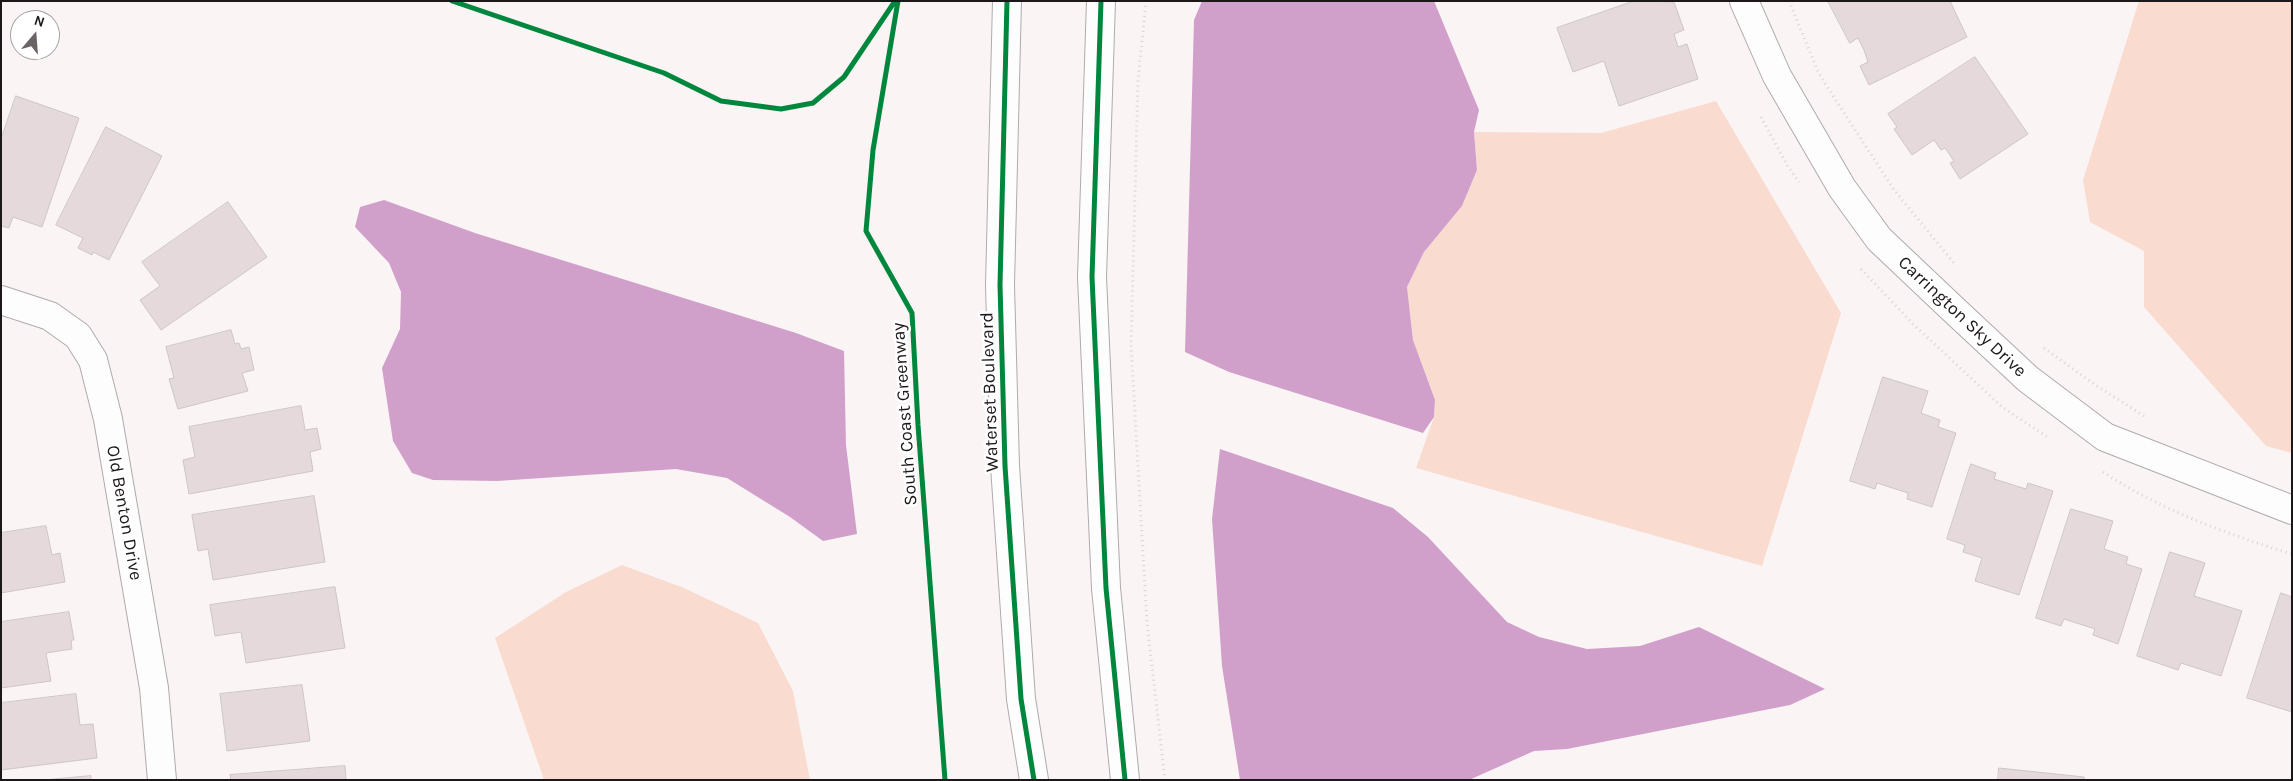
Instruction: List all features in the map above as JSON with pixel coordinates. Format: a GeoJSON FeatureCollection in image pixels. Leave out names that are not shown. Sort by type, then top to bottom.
{"type":"FeatureCollection","features":[{"type":"Feature","properties":{"kind":"street","name":"Waterset Boulevard"},"geometry":{"type":"LineString","coordinates":[[1007,1],[1000,284],[1006,466],[1021,699],[1034,780]]}},
{"type":"Feature","properties":{"kind":"street"},"geometry":{"type":"LineString","coordinates":[[1101,1],[1092,277],[1106,588],[1125,780]]}},
{"type":"Feature","properties":{"kind":"street","name":"Carrington Sky Drive"},"geometry":{"type":"LineString","coordinates":[[1744,1],[1777,76],[1842,188],[1879,239],[2028,379],[2105,437],[2292,510]]}},
{"type":"Feature","properties":{"kind":"street","name":"Old Benton Drive"},"geometry":{"type":"LineString","coordinates":[[1,300],[50,316],[78,336],[93,360],[108,419],[154,688],[162,780]]}},
{"type":"Feature","properties":{"kind":"path"},"geometry":{"type":"LineString","coordinates":[[1146,1],[1138,81],[1131,344],[1147,623],[1165,780]]}},
{"type":"Feature","properties":{"kind":"path"},"geometry":{"type":"LineString","coordinates":[[1789,1],[1819,74],[1894,190],[1956,266]]}},
{"type":"Feature","properties":{"kind":"path"},"geometry":{"type":"LineString","coordinates":[[2042,346],[2094,384],[2145,416]]}},
{"type":"Feature","properties":{"kind":"shaded area"},"geometry":{"type":"Polygon","coordinates":[[[1202,1],[1434,1],[1479,110],[1474,132],[1477,170],[1462,206],[1424,252],[1407,287],[1413,340],[1435,400],[1434,417],[1423,433],[1229,372],[1185,352],[1194,20],[1202,1]]]}},
{"type":"Feature","properties":{"kind":"shaded area"},"geometry":{"type":"Polygon","coordinates":[[[2139,1],[2292,1],[2292,453],[2266,446],[2144,307],[2144,251],[2090,222],[2083,180],[2139,1]]]}},
{"type":"Feature","properties":{"kind":"shaded area"},"geometry":{"type":"Polygon","coordinates":[[[1716,101],[1841,313],[1762,566],[1416,468],[1434,417],[1435,400],[1413,340],[1407,287],[1424,252],[1462,206],[1477,170],[1474,132],[1601,133],[1716,101]]]}},
{"type":"Feature","properties":{"kind":"shaded area"},"geometry":{"type":"Polygon","coordinates":[[[384,200],[475,233],[796,333],[844,351],[846,445],[857,534],[823,541],[790,517],[727,478],[676,469],[497,481],[433,480],[412,473],[393,441],[382,368],[400,329],[401,292],[389,263],[355,227],[360,207],[384,200]]]}},
{"type":"Feature","properties":{"kind":"shaded area"},"geometry":{"type":"Polygon","coordinates":[[[1220,449],[1393,508],[1428,537],[1507,622],[1539,637],[1587,649],[1640,646],[1699,627],[1825,689],[1790,705],[1567,749],[1534,751],[1469,780],[1240,780],[1222,666],[1212,519],[1220,449]]]}},
{"type":"Feature","properties":{"kind":"shaded area"},"geometry":{"type":"Polygon","coordinates":[[[622,565],[684,588],[758,623],[793,691],[810,780],[544,780],[495,638],[566,592],[622,565]]]}},
{"type":"Feature","properties":{"kind":"building"},"geometry":{"type":"Polygon","coordinates":[[[1634,1],[1674,2],[1684,30],[1674,34],[1678,47],[1687,44],[1698,79],[1619,106],[1604,61],[1573,72],[1557,28],[1634,1]]]}},
{"type":"Feature","properties":{"kind":"building"},"geometry":{"type":"Polygon","coordinates":[[[1828,1],[1950,1],[1967,37],[1869,85],[1860,66],[1868,62],[1864,50],[1858,38],[1850,43],[1828,1]]]}},
{"type":"Feature","properties":{"kind":"building"},"geometry":{"type":"Polygon","coordinates":[[[1975,57],[2028,134],[1960,179],[1950,163],[1954,161],[1945,148],[1941,150],[1934,140],[1912,155],[1894,129],[1897,127],[1888,114],[1975,57]]]}},
{"type":"Feature","properties":{"kind":"building"},"geometry":{"type":"Polygon","coordinates":[[[16,96],[79,118],[42,227],[13,217],[9,228],[1,226],[1,139],[16,96]]]}},
{"type":"Feature","properties":{"kind":"building"},"geometry":{"type":"Polygon","coordinates":[[[106,127],[162,156],[109,260],[93,252],[92,255],[78,248],[83,238],[56,225],[106,127]]]}},
{"type":"Feature","properties":{"kind":"building"},"geometry":{"type":"Polygon","coordinates":[[[228,202],[267,257],[161,330],[140,300],[160,286],[142,262],[228,202]]]}},
{"type":"Feature","properties":{"kind":"building"},"geometry":{"type":"Polygon","coordinates":[[[231,330],[235,344],[239,343],[241,349],[249,347],[254,370],[242,373],[248,391],[178,409],[169,379],[174,378],[166,347],[231,330]]]}},
{"type":"Feature","properties":{"kind":"building"},"geometry":{"type":"Polygon","coordinates":[[[1883,377],[1928,391],[1921,413],[1940,420],[1938,427],[1956,433],[1932,507],[1907,499],[1908,493],[1877,483],[1875,489],[1850,481],[1883,377]]]}},
{"type":"Feature","properties":{"kind":"building"},"geometry":{"type":"Polygon","coordinates":[[[301,406],[305,430],[317,428],[321,449],[310,452],[313,471],[189,494],[183,460],[195,457],[189,427],[301,406]]]}},
{"type":"Feature","properties":{"kind":"building"},"geometry":{"type":"Polygon","coordinates":[[[1971,464],[1996,473],[1994,479],[2026,489],[2028,483],[2053,491],[2019,595],[1975,581],[1982,558],[1963,552],[1965,545],[1947,539],[1971,464]]]}},
{"type":"Feature","properties":{"kind":"building"},"geometry":{"type":"Polygon","coordinates":[[[314,496],[325,562],[213,580],[208,549],[198,551],[192,515],[314,496]]]}},
{"type":"Feature","properties":{"kind":"building"},"geometry":{"type":"Polygon","coordinates":[[[2071,509],[2113,521],[2104,549],[2128,557],[2126,564],[2142,569],[2118,644],[2093,635],[2095,629],[2064,619],[2061,626],[2036,618],[2071,509]]]}},
{"type":"Feature","properties":{"kind":"building"},"geometry":{"type":"Polygon","coordinates":[[[46,526],[52,555],[60,553],[65,582],[1,593],[1,533],[46,526]]]}},
{"type":"Feature","properties":{"kind":"building"},"geometry":{"type":"Polygon","coordinates":[[[2170,552],[2205,563],[2194,596],[2242,611],[2221,676],[2181,663],[2178,670],[2137,656],[2170,552]]]}},
{"type":"Feature","properties":{"kind":"building"},"geometry":{"type":"Polygon","coordinates":[[[335,587],[345,648],[246,663],[241,632],[215,636],[210,605],[335,587]]]}},
{"type":"Feature","properties":{"kind":"building"},"geometry":{"type":"Polygon","coordinates":[[[2281,593],[2292,597],[2292,712],[2247,698],[2281,593]]]}},
{"type":"Feature","properties":{"kind":"building"},"geometry":{"type":"Polygon","coordinates":[[[69,612],[74,640],[71,640],[72,649],[46,653],[51,681],[1,688],[1,622],[69,612]]]}},
{"type":"Feature","properties":{"kind":"building"},"geometry":{"type":"Polygon","coordinates":[[[302,685],[310,741],[227,751],[220,694],[302,685]]]}},
{"type":"Feature","properties":{"kind":"building"},"geometry":{"type":"Polygon","coordinates":[[[76,694],[80,725],[93,724],[97,758],[1,770],[1,703],[76,694]]]}},
{"type":"Feature","properties":{"kind":"building"},"geometry":{"type":"Polygon","coordinates":[[[345,766],[346,780],[231,780],[230,775],[345,766]]]}},
{"type":"Feature","properties":{"kind":"building"},"geometry":{"type":"Polygon","coordinates":[[[1999,768],[2084,777],[2084,780],[1998,780],[1999,768]]]}},
{"type":"Feature","properties":{"kind":"building"},"geometry":{"type":"Polygon","coordinates":[[[91,776],[91,780],[44,780],[91,776]]]}},
{"type":"Feature","properties":{"kind":"cycle path"},"geometry":{"type":"LineString","coordinates":[[452,1],[664,73],[721,101],[781,109],[813,103],[844,77],[895,1]]}},
{"type":"Feature","properties":{"kind":"cycle path","name":"South Coast Greenway"},"geometry":{"type":"LineString","coordinates":[[898,1],[873,150],[866,231],[912,313],[918,425],[945,780]]}},
{"type":"Feature","properties":{"kind":"cycle path"},"geometry":{"type":"LineString","coordinates":[[1007,1],[1000,285],[1005,466],[1021,699],[1034,780]]}},
{"type":"Feature","properties":{"kind":"cycle path"},"geometry":{"type":"LineString","coordinates":[[1101,1],[1092,277],[1106,588],[1125,780]]}}]}
